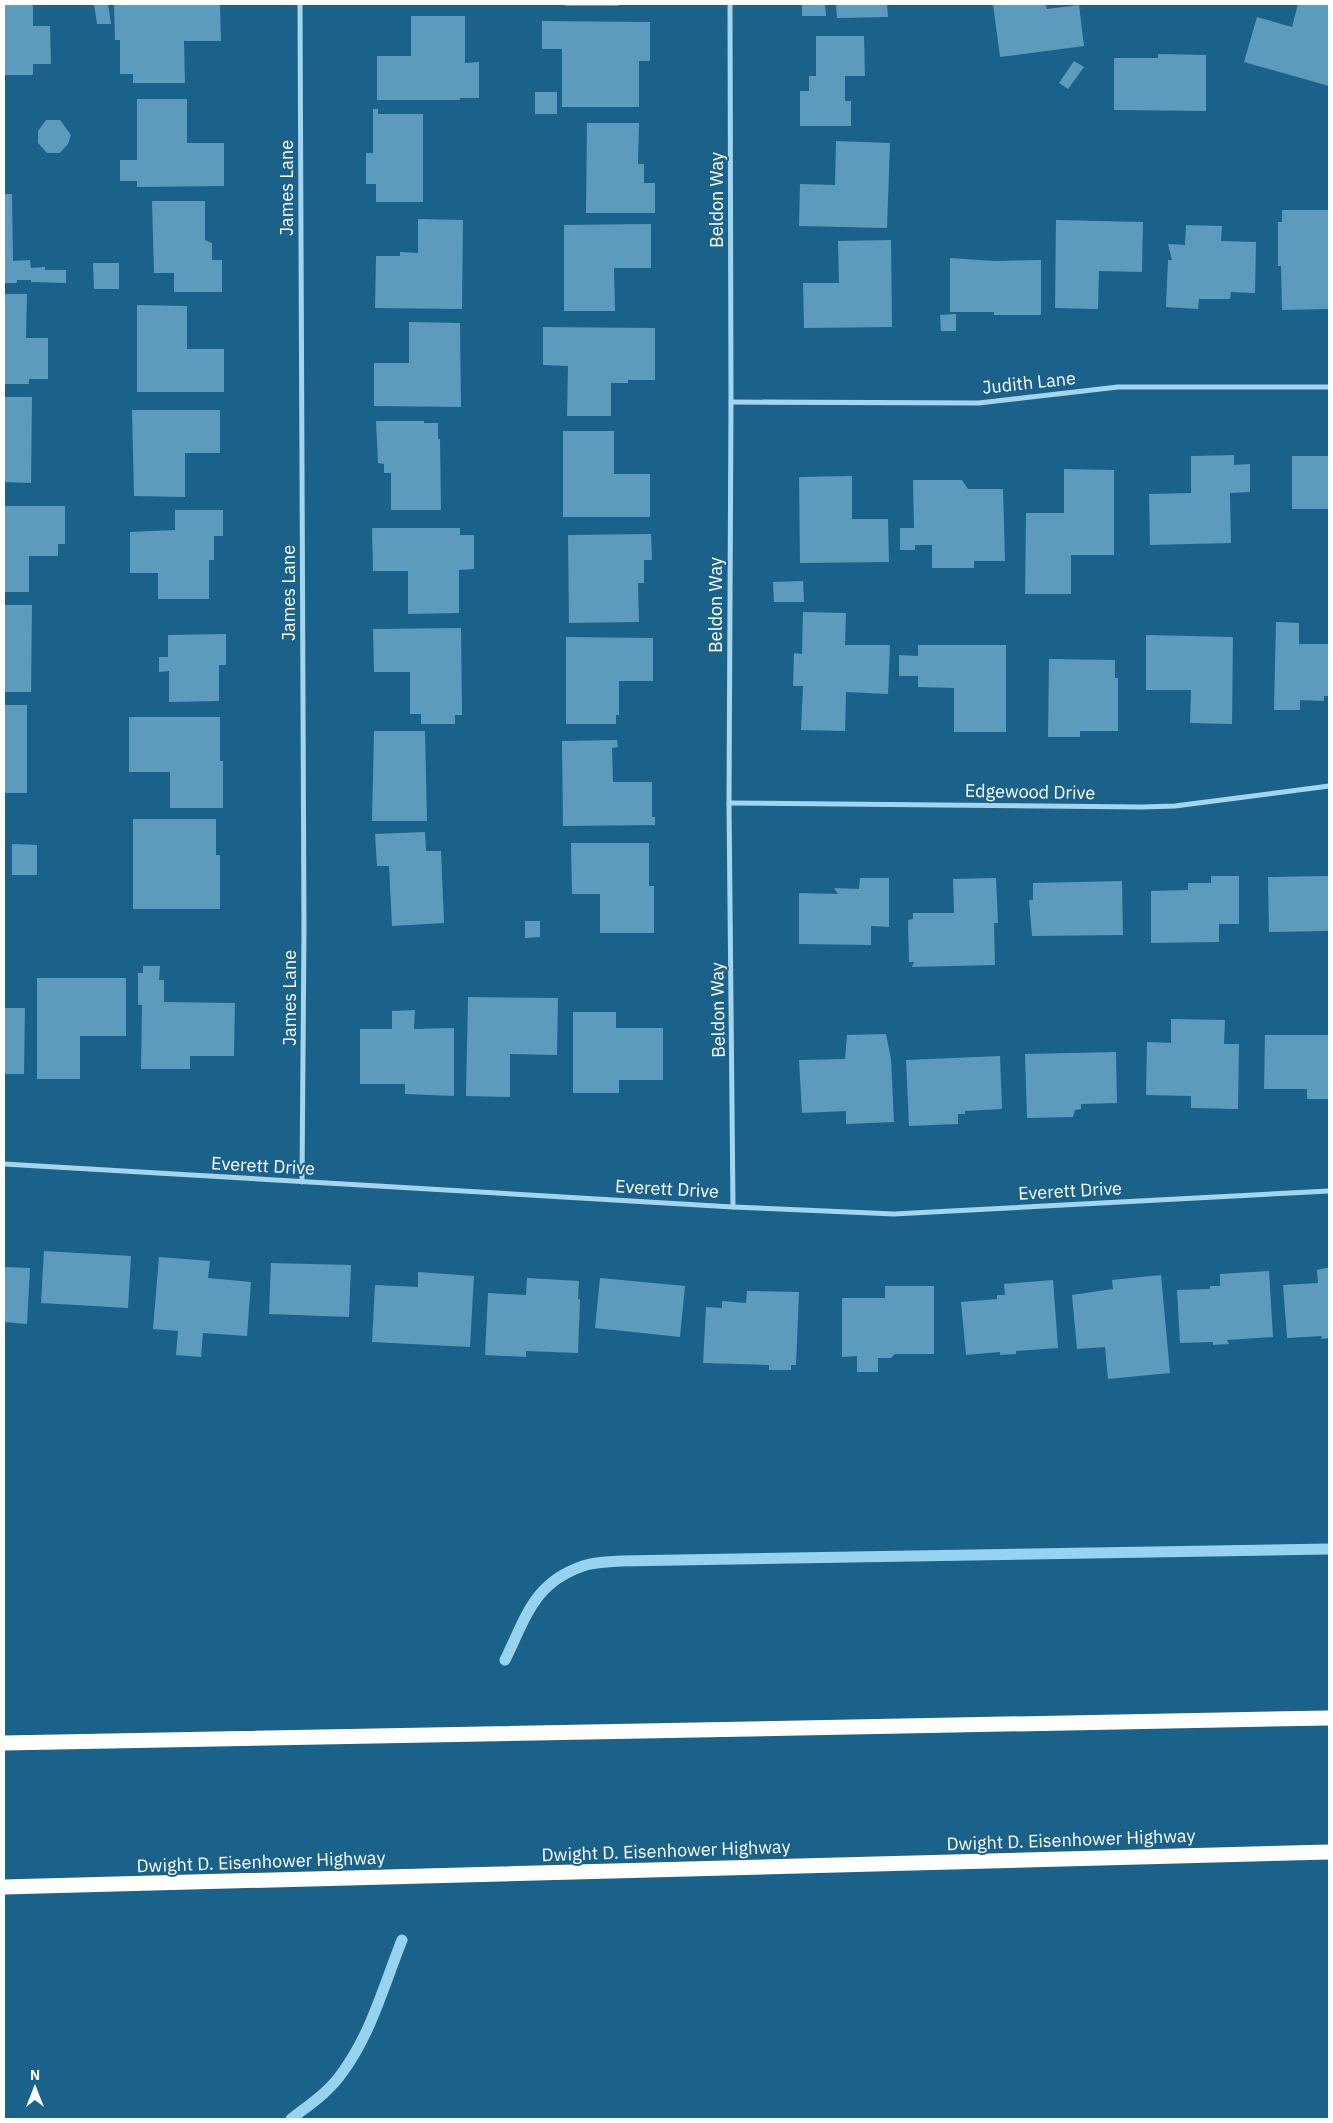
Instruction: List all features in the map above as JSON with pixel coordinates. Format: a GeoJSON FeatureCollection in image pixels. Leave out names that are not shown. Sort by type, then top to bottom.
{"type":"FeatureCollection","features":[{"type":"Feature","properties":{"kind":"highway"},"geometry":{"type":"LineString","coordinates":[[4,1743],[1329,1718]]}},
{"type":"Feature","properties":{"kind":"highway","name":"Dwight D. Eisenhower Highway"},"geometry":{"type":"LineString","coordinates":[[4,1887],[1329,1852]]}},
{"type":"Feature","properties":{"kind":"street","name":"James Lane"},"geometry":{"type":"LineString","coordinates":[[300,4],[304,930],[302,1182]]}},
{"type":"Feature","properties":{"kind":"street","name":"Beldon Way"},"geometry":{"type":"LineString","coordinates":[[730,4],[732,402],[729,802],[733,1207]]}},
{"type":"Feature","properties":{"kind":"street","name":"Judith Lane"},"geometry":{"type":"LineString","coordinates":[[732,402],[979,403],[1118,387],[1329,387]]}},
{"type":"Feature","properties":{"kind":"street","name":"Edgewood Drive"},"geometry":{"type":"LineString","coordinates":[[729,802],[1142,807],[1175,806],[1329,786]]}},
{"type":"Feature","properties":{"kind":"street","name":"Everett Drive"},"geometry":{"type":"LineString","coordinates":[[4,1164],[733,1207],[894,1214],[1329,1190]]}},
{"type":"Feature","properties":{"kind":"building"},"geometry":{"type":"Polygon","coordinates":[[[4,4],[33,4],[33,26],[50,26],[51,64],[33,64],[33,75],[4,75],[4,4]]]}},
{"type":"Feature","properties":{"kind":"building"},"geometry":{"type":"Polygon","coordinates":[[[94,4],[108,4],[111,24],[97,24],[94,4]]]}},
{"type":"Feature","properties":{"kind":"building"},"geometry":{"type":"Polygon","coordinates":[[[114,4],[220,4],[221,41],[184,41],[185,83],[133,83],[133,74],[120,74],[120,40],[115,40],[114,4]]]}},
{"type":"Feature","properties":{"kind":"building"},"geometry":{"type":"Polygon","coordinates":[[[565,4],[618,4],[618,6],[565,6],[565,4]]]}},
{"type":"Feature","properties":{"kind":"building"},"geometry":{"type":"Polygon","coordinates":[[[802,4],[825,4],[826,16],[802,16],[802,4]]]}},
{"type":"Feature","properties":{"kind":"building"},"geometry":{"type":"Polygon","coordinates":[[[836,4],[887,4],[888,17],[837,18],[836,4]]]}},
{"type":"Feature","properties":{"kind":"building"},"geometry":{"type":"Polygon","coordinates":[[[993,4],[1046,4],[1047,9],[1079,5],[1084,46],[1000,57],[993,4]]]}},
{"type":"Feature","properties":{"kind":"building"},"geometry":{"type":"Polygon","coordinates":[[[1298,4],[1329,4],[1329,86],[1244,62],[1257,17],[1292,27],[1298,4]]]}},
{"type":"Feature","properties":{"kind":"building"},"geometry":{"type":"Polygon","coordinates":[[[411,16],[465,16],[465,63],[479,62],[479,98],[460,98],[460,100],[377,100],[377,56],[411,56],[411,16]]]}},
{"type":"Feature","properties":{"kind":"building"},"geometry":{"type":"Polygon","coordinates":[[[542,21],[650,22],[650,61],[639,61],[639,107],[562,107],[562,49],[542,49],[542,21]]]}},
{"type":"Feature","properties":{"kind":"building"},"geometry":{"type":"Polygon","coordinates":[[[816,36],[864,36],[865,76],[845,76],[845,101],[851,101],[851,126],[800,126],[800,91],[809,91],[809,76],[816,76],[816,36]]]}},
{"type":"Feature","properties":{"kind":"building"},"geometry":{"type":"Polygon","coordinates":[[[1158,54],[1206,55],[1206,111],[1114,110],[1114,58],[1158,58],[1158,54]]]}},
{"type":"Feature","properties":{"kind":"building"},"geometry":{"type":"Polygon","coordinates":[[[1074,61],[1084,67],[1068,89],[1059,83],[1074,61]]]}},
{"type":"Feature","properties":{"kind":"building"},"geometry":{"type":"Polygon","coordinates":[[[535,92],[557,92],[557,114],[535,114],[535,92]]]}},
{"type":"Feature","properties":{"kind":"building"},"geometry":{"type":"Polygon","coordinates":[[[137,99],[187,99],[187,143],[224,143],[224,186],[137,187],[137,181],[120,181],[120,160],[137,160],[137,99]]]}},
{"type":"Feature","properties":{"kind":"building"},"geometry":{"type":"Polygon","coordinates":[[[373,109],[378,109],[378,114],[423,114],[423,202],[376,202],[376,184],[366,184],[366,153],[373,153],[373,109]]]}},
{"type":"Feature","properties":{"kind":"building"},"geometry":{"type":"Polygon","coordinates":[[[46,120],[60,120],[71,135],[68,144],[60,153],[47,153],[38,143],[38,131],[46,120]]]}},
{"type":"Feature","properties":{"kind":"building"},"geometry":{"type":"Polygon","coordinates":[[[587,123],[639,123],[638,164],[644,164],[644,183],[655,183],[655,213],[586,213],[587,123]]]}},
{"type":"Feature","properties":{"kind":"building"},"geometry":{"type":"Polygon","coordinates":[[[836,141],[890,143],[887,228],[799,226],[800,184],[835,185],[836,141]]]}},
{"type":"Feature","properties":{"kind":"building"},"geometry":{"type":"Polygon","coordinates":[[[4,194],[12,194],[13,261],[30,260],[31,268],[45,267],[45,270],[66,270],[66,283],[17,280],[17,283],[4,283],[4,194]]]}},
{"type":"Feature","properties":{"kind":"building"},"geometry":{"type":"Polygon","coordinates":[[[152,201],[205,201],[205,240],[212,243],[212,260],[222,260],[222,292],[174,292],[174,273],[154,273],[152,201]]]}},
{"type":"Feature","properties":{"kind":"building"},"geometry":{"type":"Polygon","coordinates":[[[1282,210],[1329,210],[1329,309],[1282,310],[1281,266],[1278,266],[1278,222],[1282,222],[1282,210]]]}},
{"type":"Feature","properties":{"kind":"building"},"geometry":{"type":"Polygon","coordinates":[[[418,219],[463,220],[462,309],[375,308],[376,256],[400,256],[400,252],[418,253],[418,219]]]}},
{"type":"Feature","properties":{"kind":"building"},"geometry":{"type":"Polygon","coordinates":[[[1056,220],[1143,222],[1142,272],[1099,271],[1098,309],[1055,308],[1056,220]]]}},
{"type":"Feature","properties":{"kind":"building"},"geometry":{"type":"Polygon","coordinates":[[[651,224],[651,268],[614,268],[615,311],[564,311],[564,225],[651,224]]]}},
{"type":"Feature","properties":{"kind":"building"},"geometry":{"type":"Polygon","coordinates":[[[1186,225],[1222,226],[1221,241],[1256,242],[1255,293],[1231,292],[1230,299],[1199,299],[1198,309],[1166,307],[1168,260],[1172,260],[1168,244],[1185,245],[1186,225]]]}},
{"type":"Feature","properties":{"kind":"building"},"geometry":{"type":"Polygon","coordinates":[[[891,240],[892,327],[804,328],[803,283],[839,283],[838,241],[891,240]]]}},
{"type":"Feature","properties":{"kind":"building"},"geometry":{"type":"Polygon","coordinates":[[[950,258],[994,261],[1041,260],[1041,315],[994,315],[994,312],[950,312],[950,258]]]}},
{"type":"Feature","properties":{"kind":"building"},"geometry":{"type":"Polygon","coordinates":[[[93,263],[119,263],[119,289],[94,289],[93,263]]]}},
{"type":"Feature","properties":{"kind":"building"},"geometry":{"type":"Polygon","coordinates":[[[4,294],[27,294],[26,338],[48,338],[48,379],[29,379],[29,384],[4,384],[4,294]]]}},
{"type":"Feature","properties":{"kind":"building"},"geometry":{"type":"Polygon","coordinates":[[[137,305],[187,306],[187,349],[224,349],[224,392],[137,392],[137,305]]]}},
{"type":"Feature","properties":{"kind":"building"},"geometry":{"type":"Polygon","coordinates":[[[956,314],[956,331],[941,331],[940,315],[956,314]]]}},
{"type":"Feature","properties":{"kind":"building"},"geometry":{"type":"Polygon","coordinates":[[[409,322],[460,323],[461,407],[374,406],[374,363],[409,363],[409,322]]]}},
{"type":"Feature","properties":{"kind":"building"},"geometry":{"type":"Polygon","coordinates":[[[543,327],[655,328],[655,380],[628,380],[628,383],[611,383],[611,416],[567,416],[568,366],[543,365],[543,327]]]}},
{"type":"Feature","properties":{"kind":"building"},"geometry":{"type":"Polygon","coordinates":[[[4,397],[32,397],[31,483],[4,482],[4,397]]]}},
{"type":"Feature","properties":{"kind":"building"},"geometry":{"type":"Polygon","coordinates":[[[132,410],[220,410],[220,453],[185,453],[185,497],[134,496],[132,410]]]}},
{"type":"Feature","properties":{"kind":"building"},"geometry":{"type":"Polygon","coordinates":[[[376,421],[424,421],[424,423],[438,423],[441,510],[391,510],[391,473],[384,473],[384,464],[378,463],[376,421]]]}},
{"type":"Feature","properties":{"kind":"building"},"geometry":{"type":"Polygon","coordinates":[[[563,431],[614,431],[614,474],[650,474],[650,517],[563,517],[563,431]]]}},
{"type":"Feature","properties":{"kind":"building"},"geometry":{"type":"Polygon","coordinates":[[[1234,455],[1234,465],[1250,464],[1250,492],[1230,493],[1231,543],[1150,545],[1149,494],[1191,493],[1191,456],[1234,455]]]}},
{"type":"Feature","properties":{"kind":"building"},"geometry":{"type":"Polygon","coordinates":[[[1292,456],[1329,456],[1329,509],[1292,509],[1292,456]]]}},
{"type":"Feature","properties":{"kind":"building"},"geometry":{"type":"Polygon","coordinates":[[[1064,469],[1114,470],[1114,555],[1071,555],[1071,594],[1025,594],[1026,513],[1064,513],[1064,469]]]}},
{"type":"Feature","properties":{"kind":"building"},"geometry":{"type":"Polygon","coordinates":[[[852,476],[852,519],[888,519],[889,562],[800,563],[799,477],[852,476]]]}},
{"type":"Feature","properties":{"kind":"building"},"geometry":{"type":"Polygon","coordinates":[[[913,480],[962,480],[968,489],[1003,489],[1005,561],[974,561],[974,568],[932,568],[932,545],[915,545],[915,550],[900,550],[900,528],[914,528],[913,480]]]}},
{"type":"Feature","properties":{"kind":"building"},"geometry":{"type":"Polygon","coordinates":[[[4,506],[65,506],[65,544],[58,544],[58,556],[29,556],[29,592],[4,592],[4,506]]]}},
{"type":"Feature","properties":{"kind":"building"},"geometry":{"type":"Polygon","coordinates":[[[175,510],[223,510],[223,536],[214,536],[214,560],[209,560],[209,599],[158,599],[158,573],[130,573],[130,532],[175,530],[175,510]]]}},
{"type":"Feature","properties":{"kind":"building"},"geometry":{"type":"Polygon","coordinates":[[[372,528],[460,528],[460,535],[474,535],[474,569],[459,570],[459,613],[408,614],[408,571],[373,571],[372,528]]]}},
{"type":"Feature","properties":{"kind":"building"},"geometry":{"type":"Polygon","coordinates":[[[651,534],[652,560],[644,560],[644,583],[638,583],[639,622],[569,623],[568,535],[651,534]]]}},
{"type":"Feature","properties":{"kind":"building"},"geometry":{"type":"Polygon","coordinates":[[[803,581],[804,602],[774,602],[773,582],[803,581]]]}},
{"type":"Feature","properties":{"kind":"building"},"geometry":{"type":"Polygon","coordinates":[[[4,605],[32,605],[31,692],[4,692],[4,605]]]}},
{"type":"Feature","properties":{"kind":"building"},"geometry":{"type":"Polygon","coordinates":[[[803,612],[846,613],[845,645],[890,645],[888,694],[846,692],[845,731],[801,730],[803,686],[793,686],[794,653],[802,654],[803,612]]]}},
{"type":"Feature","properties":{"kind":"building"},"geometry":{"type":"Polygon","coordinates":[[[1276,622],[1299,623],[1299,644],[1329,644],[1329,696],[1324,696],[1324,701],[1300,700],[1300,710],[1274,710],[1276,622]]]}},
{"type":"Feature","properties":{"kind":"building"},"geometry":{"type":"Polygon","coordinates":[[[461,628],[462,715],[455,715],[455,724],[421,724],[421,714],[410,714],[410,672],[374,672],[373,629],[461,628]]]}},
{"type":"Feature","properties":{"kind":"building"},"geometry":{"type":"Polygon","coordinates":[[[226,634],[226,665],[219,665],[219,701],[169,702],[169,671],[159,672],[159,657],[168,657],[168,635],[226,634]]]}},
{"type":"Feature","properties":{"kind":"building"},"geometry":{"type":"Polygon","coordinates":[[[1146,635],[1233,637],[1232,724],[1190,723],[1191,690],[1146,690],[1146,635]]]}},
{"type":"Feature","properties":{"kind":"building"},"geometry":{"type":"Polygon","coordinates":[[[566,637],[653,638],[653,681],[619,681],[619,715],[616,715],[616,724],[566,724],[566,637]]]}},
{"type":"Feature","properties":{"kind":"building"},"geometry":{"type":"Polygon","coordinates":[[[918,645],[1006,645],[1006,732],[954,732],[954,688],[918,687],[918,676],[899,676],[899,655],[918,656],[918,645]]]}},
{"type":"Feature","properties":{"kind":"building"},"geometry":{"type":"Polygon","coordinates":[[[1049,659],[1115,660],[1115,678],[1118,678],[1118,731],[1080,731],[1080,737],[1048,737],[1049,659]]]}},
{"type":"Feature","properties":{"kind":"building"},"geometry":{"type":"Polygon","coordinates":[[[4,705],[27,705],[27,793],[4,793],[4,705]]]}},
{"type":"Feature","properties":{"kind":"building"},"geometry":{"type":"Polygon","coordinates":[[[129,717],[220,717],[220,761],[223,761],[223,808],[170,808],[170,772],[129,772],[129,717]]]}},
{"type":"Feature","properties":{"kind":"building"},"geometry":{"type":"Polygon","coordinates":[[[374,731],[425,731],[427,821],[372,821],[374,731]]]}},
{"type":"Feature","properties":{"kind":"building"},"geometry":{"type":"Polygon","coordinates":[[[617,740],[618,747],[612,748],[613,782],[652,782],[652,817],[655,817],[655,825],[563,826],[562,741],[617,740]]]}},
{"type":"Feature","properties":{"kind":"building"},"geometry":{"type":"Polygon","coordinates":[[[133,819],[216,819],[216,855],[220,855],[220,909],[133,909],[133,819]]]}},
{"type":"Feature","properties":{"kind":"building"},"geometry":{"type":"Polygon","coordinates":[[[425,832],[426,851],[441,851],[444,923],[392,926],[389,866],[377,866],[375,834],[425,832]]]}},
{"type":"Feature","properties":{"kind":"building"},"geometry":{"type":"Polygon","coordinates":[[[571,843],[649,843],[649,886],[654,886],[654,933],[600,933],[600,894],[572,894],[571,843]]]}},
{"type":"Feature","properties":{"kind":"building"},"geometry":{"type":"Polygon","coordinates":[[[12,844],[37,845],[37,875],[12,875],[12,844]]]}},
{"type":"Feature","properties":{"kind":"building"},"geometry":{"type":"Polygon","coordinates":[[[1211,876],[1239,876],[1239,924],[1219,924],[1219,942],[1151,943],[1151,891],[1188,890],[1188,883],[1211,883],[1211,876]]]}},
{"type":"Feature","properties":{"kind":"building"},"geometry":{"type":"Polygon","coordinates":[[[1329,876],[1329,931],[1269,932],[1268,877],[1329,876]]]}},
{"type":"Feature","properties":{"kind":"building"},"geometry":{"type":"Polygon","coordinates":[[[860,878],[889,878],[889,927],[871,926],[871,945],[799,944],[799,893],[838,894],[834,888],[859,889],[860,878]]]}},
{"type":"Feature","properties":{"kind":"building"},"geometry":{"type":"Polygon","coordinates":[[[996,878],[998,923],[994,923],[995,965],[912,967],[914,962],[909,962],[908,920],[913,919],[913,913],[954,913],[953,879],[996,878]]]}},
{"type":"Feature","properties":{"kind":"building"},"geometry":{"type":"Polygon","coordinates":[[[1122,881],[1123,935],[1032,936],[1029,900],[1033,900],[1033,883],[1122,881]]]}},
{"type":"Feature","properties":{"kind":"building"},"geometry":{"type":"Polygon","coordinates":[[[525,921],[540,921],[540,937],[525,938],[525,921]]]}},
{"type":"Feature","properties":{"kind":"building"},"geometry":{"type":"Polygon","coordinates":[[[143,966],[160,966],[159,980],[164,980],[164,1002],[235,1003],[234,1056],[190,1056],[190,1069],[141,1069],[142,1005],[138,1005],[138,973],[143,973],[143,966]]]}},
{"type":"Feature","properties":{"kind":"building"},"geometry":{"type":"Polygon","coordinates":[[[37,978],[126,978],[126,1036],[80,1036],[80,1079],[37,1079],[37,978]]]}},
{"type":"Feature","properties":{"kind":"building"},"geometry":{"type":"Polygon","coordinates":[[[468,997],[558,998],[557,1055],[510,1054],[510,1097],[466,1096],[468,997]]]}},
{"type":"Feature","properties":{"kind":"building"},"geometry":{"type":"Polygon","coordinates":[[[4,1008],[25,1008],[24,1074],[4,1074],[4,1008]]]}},
{"type":"Feature","properties":{"kind":"building"},"geometry":{"type":"Polygon","coordinates":[[[415,1010],[414,1029],[454,1028],[454,1096],[405,1094],[405,1084],[360,1084],[360,1029],[392,1029],[392,1011],[415,1010]]]}},
{"type":"Feature","properties":{"kind":"building"},"geometry":{"type":"Polygon","coordinates":[[[573,1012],[616,1012],[616,1028],[663,1028],[663,1080],[619,1080],[619,1093],[573,1093],[573,1012]]]}},
{"type":"Feature","properties":{"kind":"building"},"geometry":{"type":"Polygon","coordinates":[[[1171,1019],[1225,1020],[1224,1044],[1239,1044],[1238,1109],[1191,1108],[1191,1096],[1146,1095],[1147,1042],[1171,1043],[1171,1019]]]}},
{"type":"Feature","properties":{"kind":"building"},"geometry":{"type":"Polygon","coordinates":[[[886,1034],[891,1059],[894,1122],[846,1124],[846,1111],[802,1113],[799,1060],[845,1059],[847,1035],[886,1034]]]}},
{"type":"Feature","properties":{"kind":"building"},"geometry":{"type":"Polygon","coordinates":[[[1265,1035],[1329,1035],[1329,1099],[1307,1099],[1307,1089],[1264,1089],[1265,1035]]]}},
{"type":"Feature","properties":{"kind":"building"},"geometry":{"type":"Polygon","coordinates":[[[1116,1052],[1117,1103],[1081,1104],[1081,1109],[1075,1110],[1073,1117],[1027,1118],[1025,1054],[1116,1052]]]}},
{"type":"Feature","properties":{"kind":"building"},"geometry":{"type":"Polygon","coordinates":[[[1000,1056],[1002,1109],[965,1111],[965,1114],[958,1114],[958,1124],[909,1126],[906,1060],[1000,1056]]]}},
{"type":"Feature","properties":{"kind":"building"},"geometry":{"type":"Polygon","coordinates":[[[44,1251],[131,1256],[128,1308],[41,1303],[44,1251]]]}},
{"type":"Feature","properties":{"kind":"building"},"geometry":{"type":"Polygon","coordinates":[[[159,1257],[210,1261],[208,1278],[251,1282],[247,1336],[203,1333],[201,1357],[176,1355],[178,1331],[153,1329],[159,1257]]]}},
{"type":"Feature","properties":{"kind":"building"},"geometry":{"type":"Polygon","coordinates":[[[271,1263],[351,1265],[349,1317],[269,1314],[271,1263]]]}},
{"type":"Feature","properties":{"kind":"building"},"geometry":{"type":"Polygon","coordinates":[[[4,1267],[30,1268],[27,1324],[4,1322],[4,1267]]]}},
{"type":"Feature","properties":{"kind":"building"},"geometry":{"type":"Polygon","coordinates":[[[1329,1268],[1329,1338],[1321,1339],[1322,1336],[1287,1338],[1283,1285],[1318,1283],[1317,1270],[1329,1268]]]}},
{"type":"Feature","properties":{"kind":"building"},"geometry":{"type":"Polygon","coordinates":[[[1269,1271],[1273,1337],[1227,1340],[1229,1344],[1213,1345],[1213,1342],[1180,1343],[1177,1290],[1210,1289],[1210,1286],[1220,1286],[1220,1274],[1269,1271]]]}},
{"type":"Feature","properties":{"kind":"building"},"geometry":{"type":"Polygon","coordinates":[[[418,1272],[474,1276],[470,1347],[372,1342],[375,1285],[418,1287],[418,1272]]]}},
{"type":"Feature","properties":{"kind":"building"},"geometry":{"type":"Polygon","coordinates":[[[1161,1275],[1170,1373],[1108,1379],[1105,1347],[1077,1349],[1072,1295],[1113,1289],[1112,1280],[1161,1275]]]}},
{"type":"Feature","properties":{"kind":"building"},"geometry":{"type":"Polygon","coordinates":[[[527,1278],[579,1281],[578,1353],[526,1351],[526,1357],[485,1355],[488,1293],[526,1295],[527,1278]]]}},
{"type":"Feature","properties":{"kind":"building"},"geometry":{"type":"Polygon","coordinates":[[[600,1278],[685,1286],[680,1337],[595,1328],[600,1278]]]}},
{"type":"Feature","properties":{"kind":"building"},"geometry":{"type":"Polygon","coordinates":[[[1053,1280],[1058,1348],[1016,1351],[1016,1354],[1000,1355],[1000,1352],[966,1355],[961,1302],[997,1299],[997,1295],[1005,1295],[1004,1284],[1053,1280]]]}},
{"type":"Feature","properties":{"kind":"building"},"geometry":{"type":"Polygon","coordinates":[[[885,1286],[934,1286],[934,1354],[895,1354],[891,1358],[878,1358],[878,1372],[857,1372],[857,1356],[842,1357],[842,1298],[885,1298],[885,1286]]]}},
{"type":"Feature","properties":{"kind":"building"},"geometry":{"type":"Polygon","coordinates":[[[747,1291],[799,1292],[796,1365],[791,1365],[791,1370],[769,1370],[769,1365],[703,1363],[706,1307],[722,1308],[722,1301],[746,1303],[747,1291]]]}},
{"type":"Feature","properties":{"kind":"waterway"},"geometry":{"type":"LineString","coordinates":[[505,1660],[526,1616],[542,1592],[566,1573],[597,1563],[621,1561],[1329,1549]]}},
{"type":"Feature","properties":{"kind":"waterway"},"geometry":{"type":"LineString","coordinates":[[291,2119],[331,2086],[352,2058],[369,2026],[402,1940]]}}]}
